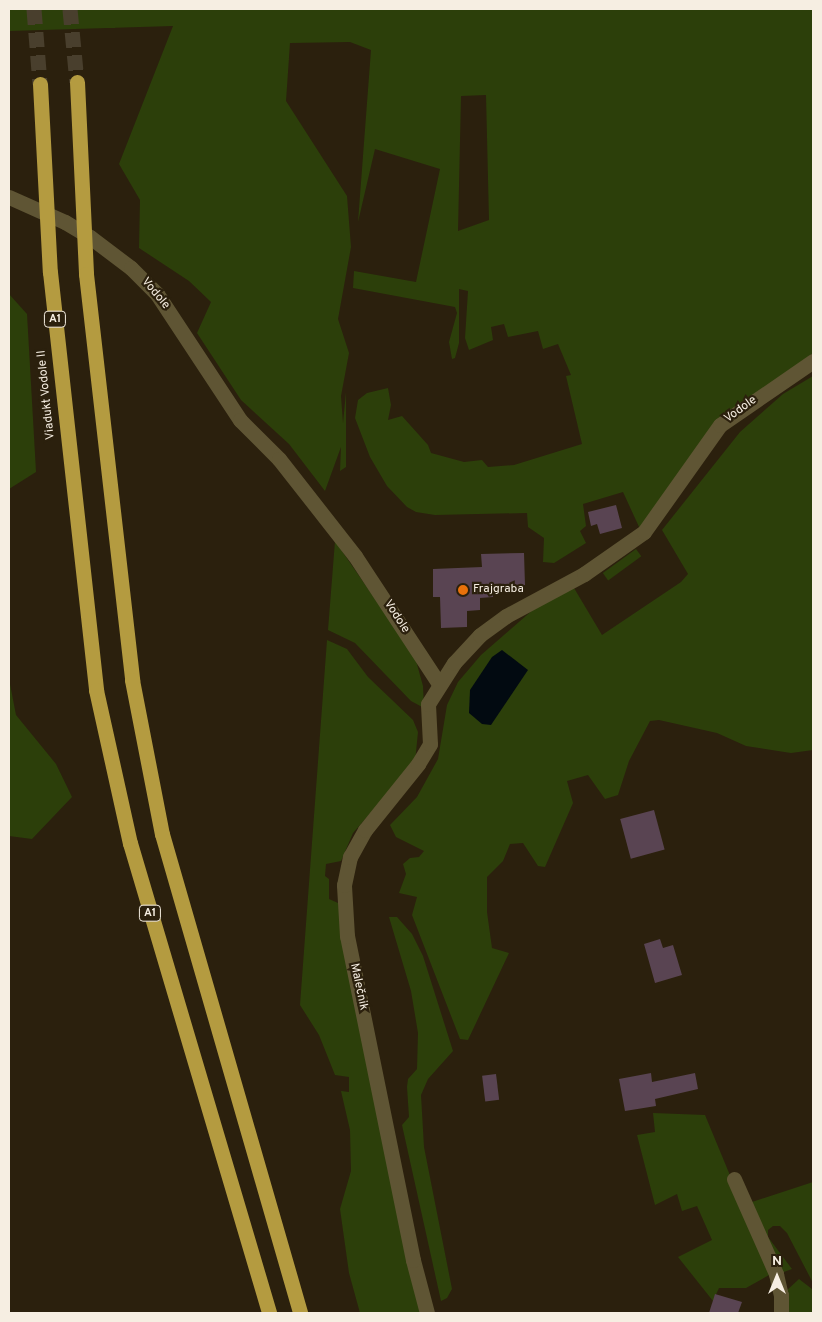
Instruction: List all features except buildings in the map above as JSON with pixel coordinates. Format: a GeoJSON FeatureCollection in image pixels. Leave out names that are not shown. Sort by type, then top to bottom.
{"type":"FeatureCollection","features":[{"type":"Feature","properties":{"kind":"highway"},"geometry":{"type":"LineString","coordinates":[[77,82],[78,147],[87,283],[132,680],[162,834],[300,1313]]}},
{"type":"Feature","properties":{"kind":"highway","name":"Viadukt Vodole II"},"geometry":{"type":"LineString","coordinates":[[40,84],[41,135],[50,272],[96,690],[130,843],[269,1313]]}},
{"type":"Feature","properties":{"kind":"street","name":"Vodole"},"geometry":{"type":"LineString","coordinates":[[9,197],[65,222],[90,237],[131,268],[157,294],[240,420],[279,459],[355,556],[439,684],[480,635],[506,616],[584,574],[644,532],[720,425],[813,361]]}},
{"type":"Feature","properties":{"kind":"street","name":"Malečnik"},"geometry":{"type":"LineString","coordinates":[[427,1313],[413,1260],[347,936],[344,885],[350,857],[365,830],[399,792],[430,744],[428,704],[439,684]]}},
{"type":"Feature","properties":{"kind":"street"},"geometry":{"type":"LineString","coordinates":[[734,1179],[776,1274],[781,1295],[781,1313]]}},
{"type":"Feature","properties":{"kind":"green space"},"geometry":{"type":"Polygon","coordinates":[[[9,9],[813,9],[813,353],[736,414],[640,529],[623,492],[583,504],[586,526],[580,531],[586,543],[554,563],[543,562],[544,538],[528,527],[527,513],[435,515],[416,512],[407,507],[387,486],[370,457],[355,418],[358,400],[367,393],[388,388],[391,405],[388,420],[402,416],[428,445],[431,453],[464,462],[482,460],[488,467],[514,465],[582,444],[566,376],[571,375],[558,344],[543,349],[538,331],[508,337],[504,324],[491,327],[493,340],[469,350],[465,338],[468,291],[459,289],[459,343],[455,358],[452,359],[449,342],[457,313],[455,307],[353,288],[354,271],[416,282],[440,169],[375,149],[358,222],[371,50],[350,42],[290,43],[286,101],[347,196],[351,247],[338,319],[349,353],[341,396],[343,423],[346,392],[346,467],[340,471],[341,447],[325,491],[289,444],[241,400],[197,333],[211,302],[189,281],[139,248],[140,200],[119,164],[173,26],[9,31],[9,9]],[[486,95],[461,96],[458,231],[489,220],[486,95]]]}},
{"type":"Feature","properties":{"kind":"green space"},"geometry":{"type":"Polygon","coordinates":[[[9,294],[27,314],[36,472],[9,489],[9,294]]]}},
{"type":"Feature","properties":{"kind":"green space"},"geometry":{"type":"Polygon","coordinates":[[[813,376],[813,750],[791,753],[746,746],[717,733],[659,720],[650,721],[629,761],[618,795],[605,799],[588,775],[567,781],[573,803],[545,867],[538,866],[523,843],[510,844],[503,861],[487,877],[487,912],[492,948],[509,953],[468,1040],[460,1039],[412,915],[417,897],[399,893],[406,874],[403,864],[410,858],[419,857],[424,851],[396,837],[390,825],[417,797],[438,759],[447,705],[458,682],[481,655],[535,608],[569,588],[574,588],[602,635],[681,582],[688,574],[662,530],[740,432],[783,394],[813,376]]]}},
{"type":"Feature","properties":{"kind":"green space"},"geometry":{"type":"Polygon","coordinates":[[[335,541],[415,657],[423,686],[424,708],[411,701],[355,643],[328,630],[335,541]]]}},
{"type":"Feature","properties":{"kind":"green space"},"geometry":{"type":"Polygon","coordinates":[[[636,549],[641,556],[608,580],[603,573],[636,549]]]}},
{"type":"Feature","properties":{"kind":"green space"},"geometry":{"type":"Polygon","coordinates":[[[327,640],[347,649],[368,677],[413,720],[418,732],[415,762],[353,833],[341,861],[326,864],[325,876],[329,879],[329,899],[338,903],[425,1313],[360,1313],[349,1273],[340,1209],[351,1171],[350,1130],[341,1091],[349,1092],[349,1077],[335,1075],[319,1035],[300,1005],[327,640]]]}},
{"type":"Feature","properties":{"kind":"green space"},"geometry":{"type":"Polygon","coordinates":[[[9,679],[16,715],[56,764],[72,797],[32,839],[9,836],[9,679]]]}},
{"type":"Feature","properties":{"kind":"green space"},"geometry":{"type":"Polygon","coordinates":[[[389,917],[397,917],[412,934],[423,956],[453,1051],[428,1079],[421,1095],[424,1147],[452,1289],[447,1298],[441,1301],[402,1125],[409,1117],[407,1087],[408,1079],[417,1069],[418,1033],[411,991],[389,917]]]}},
{"type":"Feature","properties":{"kind":"green space"},"geometry":{"type":"Polygon","coordinates":[[[653,1113],[705,1115],[771,1274],[746,1288],[719,1288],[713,1301],[678,1257],[712,1240],[697,1206],[682,1211],[677,1194],[655,1205],[637,1135],[655,1132],[653,1113]]]}},
{"type":"Feature","properties":{"kind":"green space"},"geometry":{"type":"Polygon","coordinates":[[[813,1182],[813,1283],[787,1233],[780,1226],[773,1226],[768,1230],[768,1237],[792,1269],[781,1273],[749,1203],[813,1182]]]}},
{"type":"Feature","properties":{"kind":"green space"},"geometry":{"type":"Polygon","coordinates":[[[799,1279],[812,1289],[813,1286],[813,1313],[787,1313],[785,1292],[799,1279]]]}},
{"type":"Feature","properties":{"kind":"shaded area"},"geometry":{"type":"Polygon","coordinates":[[[502,650],[528,670],[491,725],[482,724],[469,713],[470,690],[492,657],[502,650]]]}},
{"type":"Feature","properties":{"kind":"tunnel"},"geometry":{"type":"LineString","coordinates":[[34,9],[40,84]]}},
{"type":"Feature","properties":{"kind":"tunnel"},"geometry":{"type":"LineString","coordinates":[[70,9],[77,82]]}},
{"type":"Feature","properties":{"kind":"place","name":"Frajgraba"},"geometry":{"type":"Point","coordinates":[463,590]}}]}
